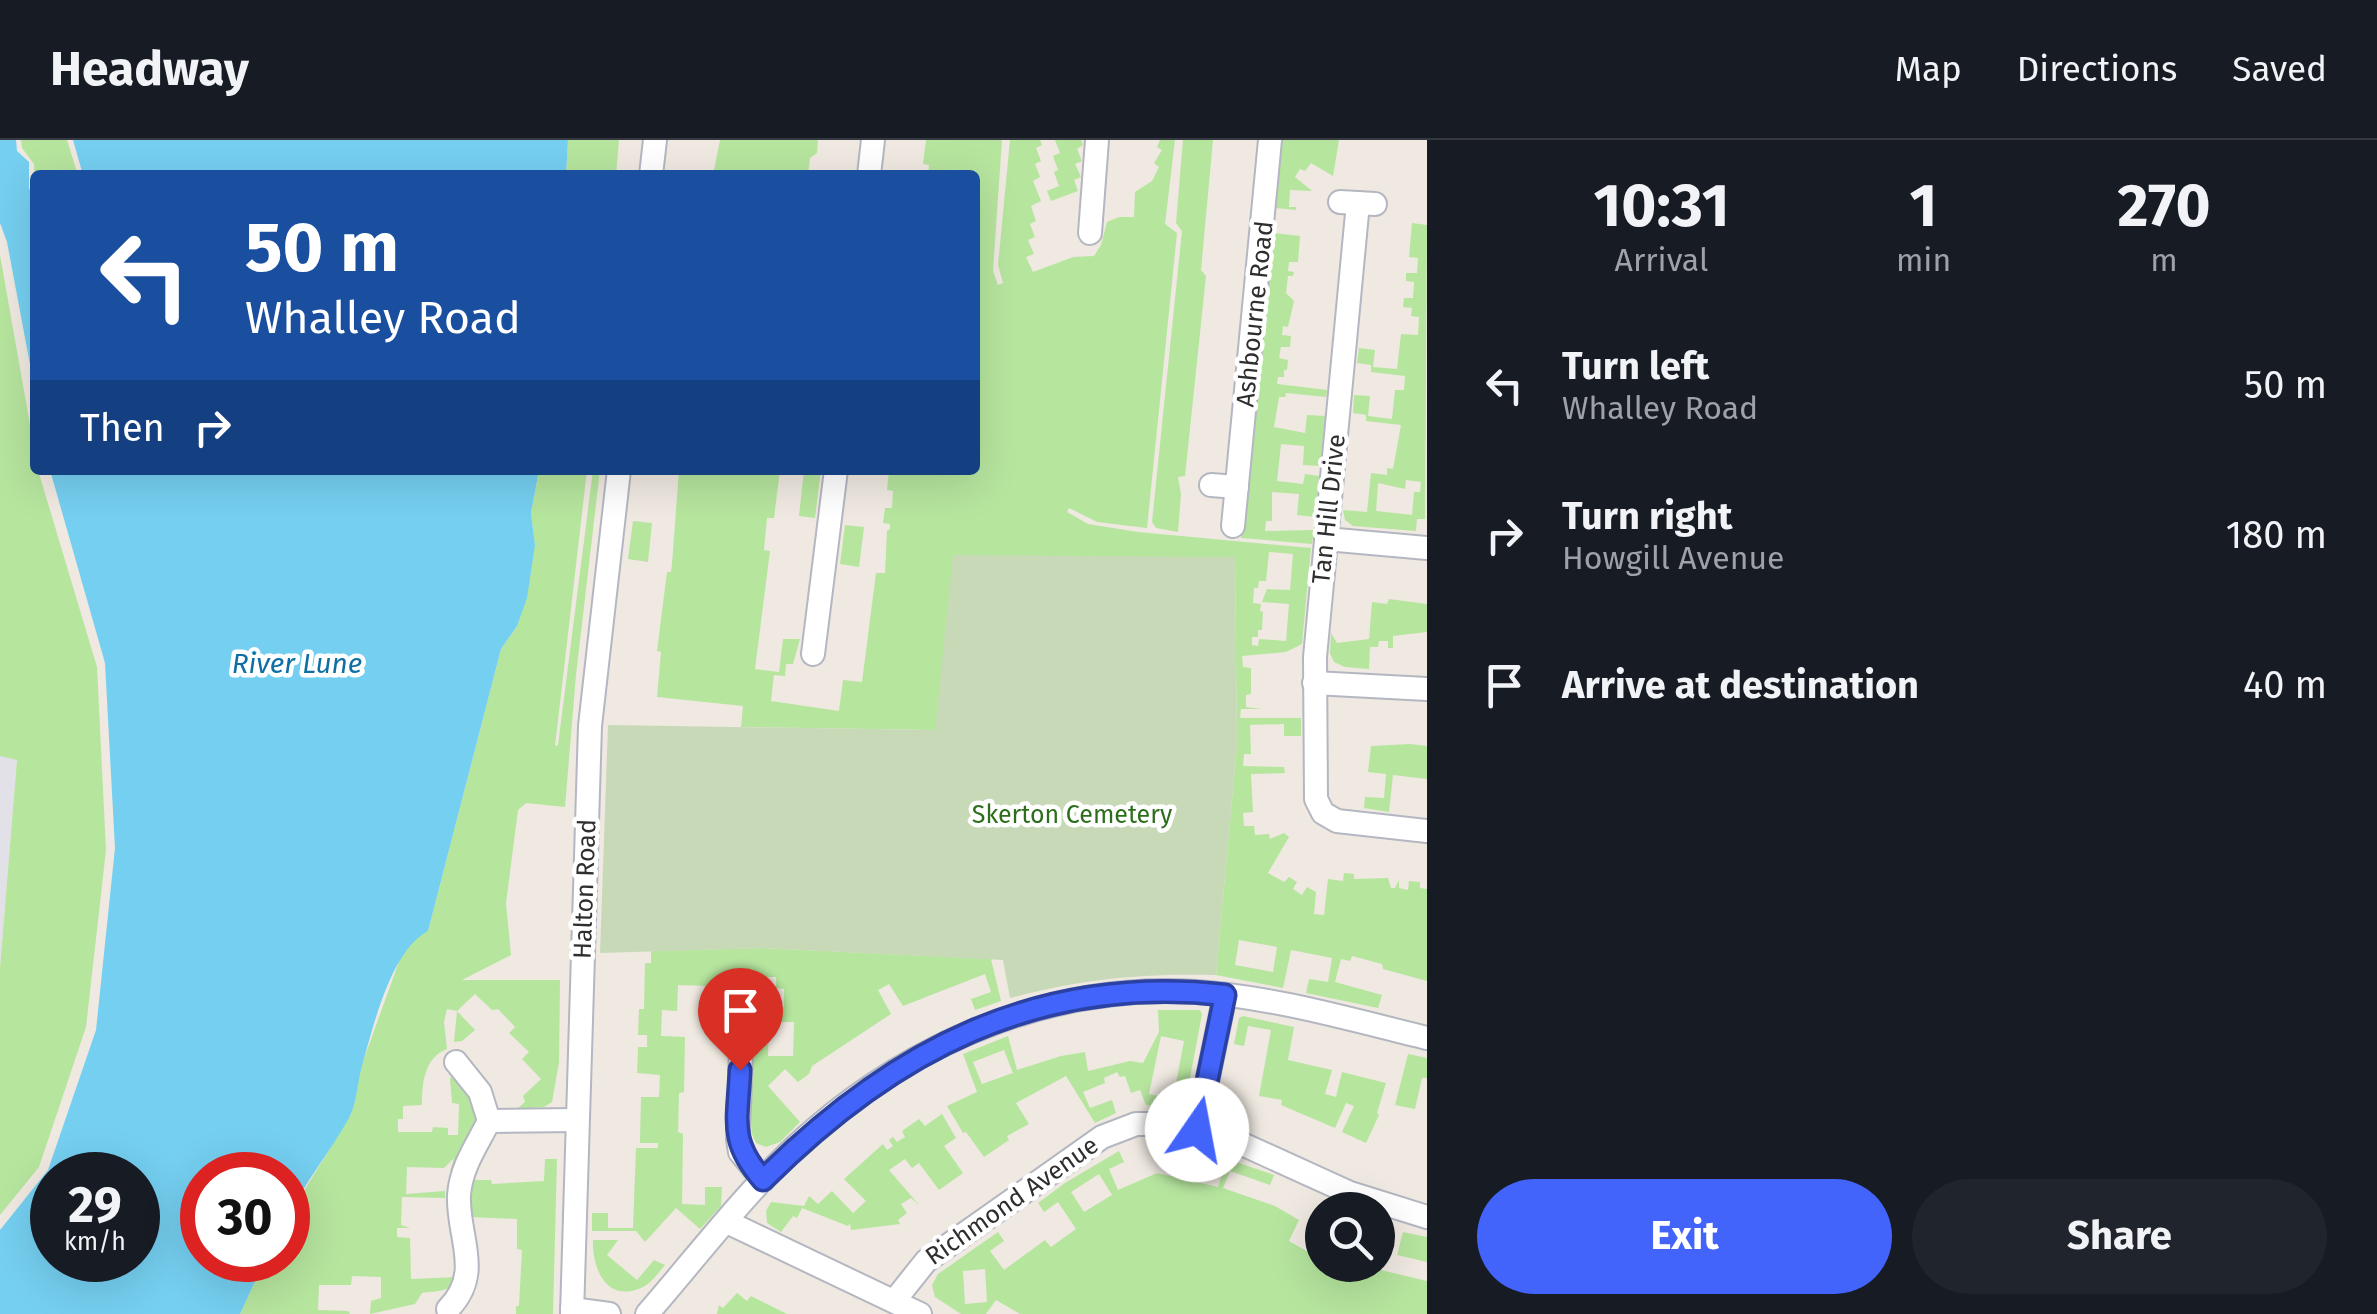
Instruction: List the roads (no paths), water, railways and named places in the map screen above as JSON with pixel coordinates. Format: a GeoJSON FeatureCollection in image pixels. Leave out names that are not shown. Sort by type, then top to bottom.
{"type":"FeatureCollection","features":[{"type":"Feature","properties":{"kind":"street"},"geometry":{"type":"LineString","coordinates":[[652,170],[654,140]]}},
{"type":"Feature","properties":{"kind":"street"},"geometry":{"type":"LineString","coordinates":[[870,170],[873,140]]}},
{"type":"Feature","properties":{"kind":"street"},"geometry":{"type":"LineString","coordinates":[[1090,233],[1097,140]]}},
{"type":"Feature","properties":{"kind":"street","name":"Ashbourne Road"},"geometry":{"type":"LineString","coordinates":[[1233,526],[1270,140]]}},
{"type":"Feature","properties":{"kind":"street","name":"Tan Hill Drive"},"geometry":{"type":"LineString","coordinates":[[1358,203],[1314,683],[1314,784],[1323,813],[1338,821],[1427,831]]}},
{"type":"Feature","properties":{"kind":"street","name":"Halton Road"},"geometry":{"type":"LineString","coordinates":[[609,1314],[572,1312],[590,726],[618,475]]}},
{"type":"Feature","properties":{"kind":"street"},"geometry":{"type":"LineString","coordinates":[[813,654],[835,475]]}},
{"type":"Feature","properties":{"kind":"street"},"geometry":{"type":"LineString","coordinates":[[1212,485],[1237,488]]}},
{"type":"Feature","properties":{"kind":"street"},"geometry":{"type":"LineString","coordinates":[[1326,539],[1427,548]]}},
{"type":"Feature","properties":{"kind":"street"},"geometry":{"type":"LineString","coordinates":[[1314,683],[1427,689]]}},
{"type":"Feature","properties":{"kind":"street"},"geometry":{"type":"LineString","coordinates":[[646,1314],[763,1180],[813,1131],[918,1056],[965,1034],[1047,1006],[1097,996],[1158,991],[1225,995],[1427,1038]]}},
{"type":"Feature","properties":{"kind":"street"},"geometry":{"type":"LineString","coordinates":[[1197,1130],[1225,995]]}},
{"type":"Feature","properties":{"kind":"street"},"geometry":{"type":"LineString","coordinates":[[740,1050],[740,1152],[763,1180]]}},
{"type":"Feature","properties":{"kind":"street"},"geometry":{"type":"LineString","coordinates":[[448,1309],[460,1298],[466,1275],[468,1252],[459,1197],[463,1176],[489,1121],[480,1092],[456,1062]]}},
{"type":"Feature","properties":{"kind":"street"},"geometry":{"type":"LineString","coordinates":[[489,1121],[578,1120]]}},
{"type":"Feature","properties":{"kind":"street","name":"Richmond Avenue"},"geometry":{"type":"LineString","coordinates":[[896,1300],[926,1260],[1102,1137],[1136,1124],[1150,1122],[1197,1130],[1280,1158],[1350,1193],[1427,1217]]}},
{"type":"Feature","properties":{"kind":"street"},"geometry":{"type":"LineString","coordinates":[[727,1222],[920,1314]]}},
{"type":"Feature","properties":{"kind":"water"},"geometry":{"type":"Polygon","coordinates":[[[0,140],[16,140],[17,151],[29,162],[30,364],[7,242],[0,223],[0,140]]]}},
{"type":"Feature","properties":{"kind":"water"},"geometry":{"type":"Polygon","coordinates":[[[73,140],[568,140],[566,170],[82,170],[73,140]]]}},
{"type":"Feature","properties":{"kind":"water","name":"River Lune"},"geometry":{"type":"Polygon","coordinates":[[[51,475],[538,475],[531,513],[535,545],[527,598],[517,626],[501,649],[428,931],[404,955],[385,991],[349,1118],[310,1179],[310,1152],[180,1152],[180,1282],[255,1282],[240,1314],[0,1314],[0,1230],[30,1192],[30,1282],[160,1282],[160,1152],[54,1152],[96,1030],[115,848],[105,663],[51,475]]]}},
{"type":"Feature","properties":{"kind":"park label","name":"Skerton Cemetery"},"geometry":{"type":"Point","coordinates":[1072,815]}}]}
